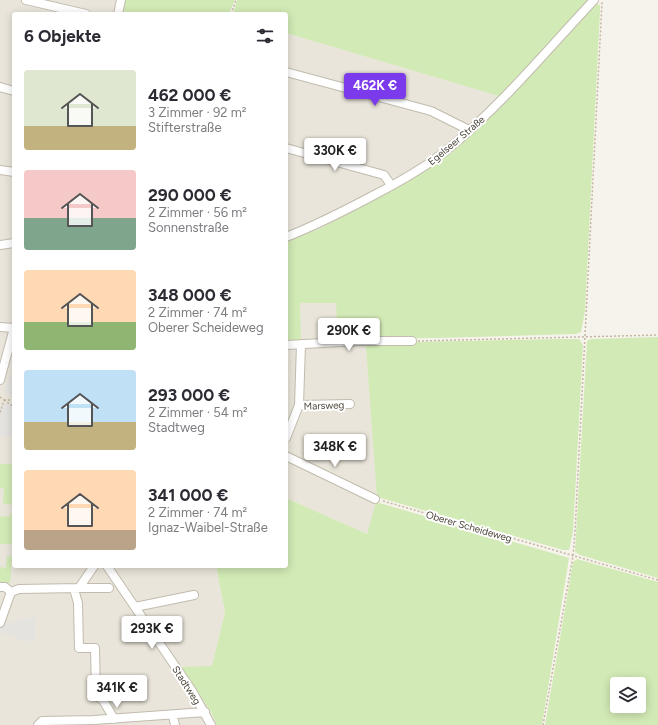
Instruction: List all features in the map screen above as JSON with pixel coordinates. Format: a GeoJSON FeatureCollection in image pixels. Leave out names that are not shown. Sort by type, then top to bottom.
{"type":"FeatureCollection","features":[{"type":"Feature","properties":{"kind":"street"},"geometry":{"type":"LineString","coordinates":[[26,0],[77,12]]}},
{"type":"Feature","properties":{"kind":"street"},"geometry":{"type":"LineString","coordinates":[[118,12],[121,0]]}},
{"type":"Feature","properties":{"kind":"street","name":"Egelseer Straße"},"geometry":{"type":"LineString","coordinates":[[288,236],[320,224],[391,185],[437,157],[486,115],[594,0]]}},
{"type":"Feature","properties":{"kind":"street"},"geometry":{"type":"LineString","coordinates":[[288,73],[431,111],[469,130]]}},
{"type":"Feature","properties":{"kind":"street"},"geometry":{"type":"LineString","coordinates":[[0,87],[12,90]]}},
{"type":"Feature","properties":{"kind":"street"},"geometry":{"type":"LineString","coordinates":[[288,149],[384,175],[391,185]]}},
{"type":"Feature","properties":{"kind":"street"},"geometry":{"type":"LineString","coordinates":[[0,170],[12,172]]}},
{"type":"Feature","properties":{"kind":"street"},"geometry":{"type":"LineString","coordinates":[[0,245],[12,243]]}},
{"type":"Feature","properties":{"kind":"street"},"geometry":{"type":"LineString","coordinates":[[0,327],[12,328]]}},
{"type":"Feature","properties":{"kind":"street"},"geometry":{"type":"LineString","coordinates":[[0,380],[12,335]]}},
{"type":"Feature","properties":{"kind":"street"},"geometry":{"type":"LineString","coordinates":[[288,345],[412,341]]}},
{"type":"Feature","properties":{"kind":"street","name":"Marsweg"},"geometry":{"type":"LineString","coordinates":[[288,433],[299,405],[301,344]]}},
{"type":"Feature","properties":{"kind":"street","name":"Marsweg"},"geometry":{"type":"LineString","coordinates":[[299,405],[350,404]]}},
{"type":"Feature","properties":{"kind":"street"},"geometry":{"type":"LineString","coordinates":[[288,457],[375,499]]}},
{"type":"Feature","properties":{"kind":"street"},"geometry":{"type":"LineString","coordinates":[[92,568],[77,588],[79,648],[94,648],[96,696],[103,700],[114,719]]}},
{"type":"Feature","properties":{"kind":"street","name":"Stadtweg"},"geometry":{"type":"LineString","coordinates":[[108,568],[192,691],[211,725]]}},
{"type":"Feature","properties":{"kind":"street"},"geometry":{"type":"LineString","coordinates":[[0,587],[5,587],[11,592]]}},
{"type":"Feature","properties":{"kind":"street"},"geometry":{"type":"LineString","coordinates":[[0,623],[11,592],[19,589],[109,588]]}},
{"type":"Feature","properties":{"kind":"street"},"geometry":{"type":"LineString","coordinates":[[135,607],[194,595]]}},
{"type":"Feature","properties":{"kind":"street"},"geometry":{"type":"LineString","coordinates":[[38,725],[42,721],[94,723],[114,719],[173,716],[205,712]]}},
{"type":"Feature","properties":{"kind":"street"},"geometry":{"type":"LineString","coordinates":[[173,716],[175,725]]}},
{"type":"Feature","properties":{"kind":"path"},"geometry":{"type":"LineString","coordinates":[[232,12],[236,0]]}},
{"type":"Feature","properties":{"kind":"path"},"geometry":{"type":"LineString","coordinates":[[543,725],[573,556],[602,0]]}},
{"type":"Feature","properties":{"kind":"path"},"geometry":{"type":"LineString","coordinates":[[412,341],[658,335]]}},
{"type":"Feature","properties":{"kind":"path"},"geometry":{"type":"LineString","coordinates":[[0,397],[12,406]]}},
{"type":"Feature","properties":{"kind":"path"},"geometry":{"type":"LineString","coordinates":[[4,400],[12,400]]}},
{"type":"Feature","properties":{"kind":"path"},"geometry":{"type":"LineString","coordinates":[[0,413],[4,400]]}},
{"type":"Feature","properties":{"kind":"path","name":"Oberer Scheideweg"},"geometry":{"type":"LineString","coordinates":[[375,499],[658,580]]}},
{"type":"Feature","properties":{"kind":"shaded area"},"geometry":{"type":"Polygon","coordinates":[[[0,0],[124,0],[121,12],[12,12],[12,568],[216,568],[225,612],[212,667],[182,667],[211,712],[217,725],[0,725],[0,0]]]}},
{"type":"Feature","properties":{"kind":"shaded area"},"geometry":{"type":"Polygon","coordinates":[[[288,34],[497,95],[506,99],[463,142],[434,165],[393,190],[319,229],[288,240],[288,34]]]}},
{"type":"Feature","properties":{"kind":"shaded area"},"geometry":{"type":"Polygon","coordinates":[[[299,303],[336,303],[366,348],[377,489],[376,503],[367,534],[288,499],[288,341],[301,340],[299,303]]]}},
{"type":"Feature","properties":{"kind":"shaded area"},"geometry":{"type":"Polygon","coordinates":[[[10,375],[12,376],[12,395],[4,393],[10,375]]]}},
{"type":"Feature","properties":{"kind":"shaded area"},"geometry":{"type":"Polygon","coordinates":[[[2,402],[12,404],[12,437],[0,436],[0,411],[2,402]]]}},
{"type":"Feature","properties":{"kind":"shaded area"},"geometry":{"type":"Polygon","coordinates":[[[35,618],[35,641],[19,641],[14,636],[0,632],[0,622],[13,623],[19,619],[35,618]]]}},
{"type":"Feature","properties":{"kind":"green space"},"geometry":{"type":"Polygon","coordinates":[[[124,0],[235,0],[230,12],[121,12],[124,0]]]}},
{"type":"Feature","properties":{"kind":"green space"},"geometry":{"type":"Polygon","coordinates":[[[237,0],[589,0],[499,96],[288,34],[288,12],[234,12],[237,0]]]}},
{"type":"Feature","properties":{"kind":"green space"},"geometry":{"type":"Polygon","coordinates":[[[596,4],[600,5],[585,311],[581,332],[576,334],[338,339],[336,303],[300,303],[301,340],[288,341],[288,240],[319,229],[393,190],[450,154],[491,116],[596,4]]]}},
{"type":"Feature","properties":{"kind":"green space"},"geometry":{"type":"Polygon","coordinates":[[[658,337],[658,578],[580,555],[575,552],[587,341],[591,339],[658,337]]]}},
{"type":"Feature","properties":{"kind":"green space"},"geometry":{"type":"Polygon","coordinates":[[[579,339],[583,345],[573,532],[569,550],[563,550],[377,497],[366,348],[362,343],[579,339]]]}},
{"type":"Feature","properties":{"kind":"green space"},"geometry":{"type":"Polygon","coordinates":[[[0,464],[12,464],[12,506],[10,504],[3,504],[4,489],[0,488],[0,464]]]}},
{"type":"Feature","properties":{"kind":"green space"},"geometry":{"type":"Polygon","coordinates":[[[288,499],[367,534],[376,502],[569,558],[542,725],[217,725],[211,712],[181,667],[212,666],[225,612],[216,568],[288,568],[288,499]]]}},
{"type":"Feature","properties":{"kind":"green space"},"geometry":{"type":"Polygon","coordinates":[[[12,512],[12,544],[0,544],[0,516],[9,517],[12,512]]]}},
{"type":"Feature","properties":{"kind":"green space"},"geometry":{"type":"Polygon","coordinates":[[[7,556],[12,557],[10,583],[0,583],[0,567],[6,568],[7,556]]]}},
{"type":"Feature","properties":{"kind":"green space"},"geometry":{"type":"Polygon","coordinates":[[[577,559],[658,582],[658,725],[545,725],[573,562],[577,559]]]}}]}
